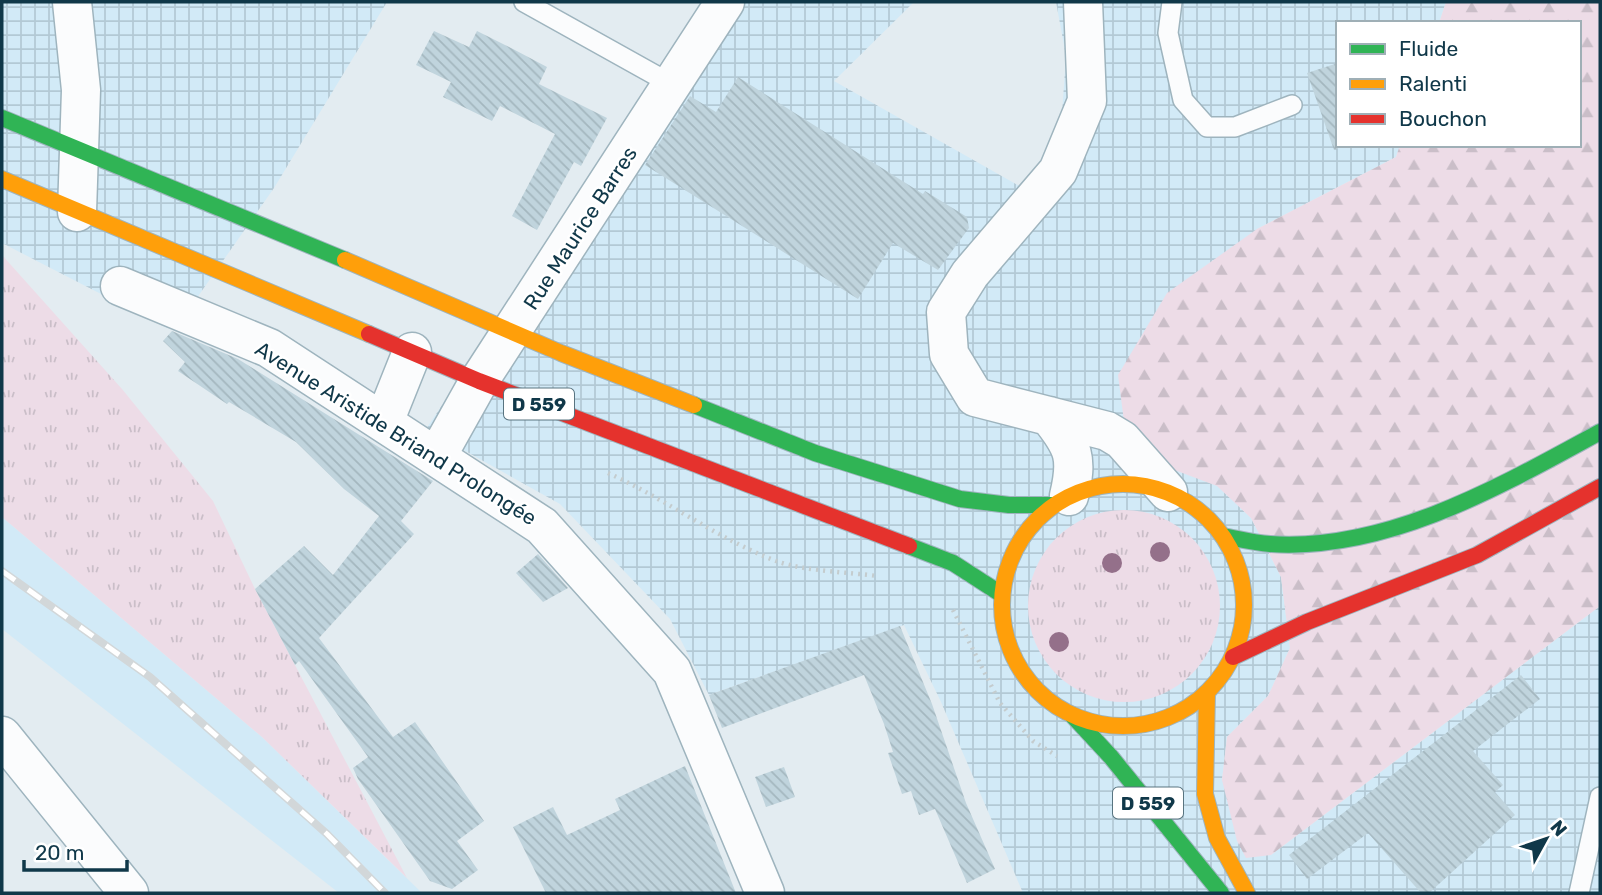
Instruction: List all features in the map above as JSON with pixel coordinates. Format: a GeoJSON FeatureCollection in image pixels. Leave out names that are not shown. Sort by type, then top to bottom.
{"type":"FeatureCollection","features":[{"type":"Feature","properties":{"kind":"main road","name":"D 559"},"geometry":{"type":"LineString","coordinates":[[2,118],[511,332],[828,458],[960,499],[1009,505],[1061,500]]}},
{"type":"Feature","properties":{"kind":"main road","name":"D 559"},"geometry":{"type":"LineString","coordinates":[[2,179],[479,380],[953,563],[1001,594]]}},
{"type":"Feature","properties":{"kind":"main road"},"geometry":{"type":"LineString","coordinates":[[1223,536],[1250,544],[1287,545],[1322,543],[1366,534],[1417,519],[1527,473],[1600,432]]}},
{"type":"Feature","properties":{"kind":"main road"},"geometry":{"type":"LineString","coordinates":[[1118,483],[1143,485],[1168,492],[1198,510],[1223,536],[1237,564],[1244,595],[1242,627],[1233,657],[1207,693],[1184,710],[1157,722],[1138,725],[1100,724],[1072,715],[1041,695],[1017,666],[1004,631],[1001,594],[1010,560],[1027,529],[1061,500],[1092,487],[1118,483]]}},
{"type":"Feature","properties":{"kind":"main road"},"geometry":{"type":"LineString","coordinates":[[1233,657],[1268,637],[1311,619],[1437,572],[1541,522],[1600,487]]}},
{"type":"Feature","properties":{"kind":"main road","name":"D 559"},"geometry":{"type":"LineString","coordinates":[[1207,693],[1205,794],[1217,838],[1247,893]]}},
{"type":"Feature","properties":{"kind":"main road","name":"D 559"},"geometry":{"type":"LineString","coordinates":[[1072,715],[1111,757],[1221,893]]}},
{"type":"Feature","properties":{"kind":"street"},"geometry":{"type":"LineString","coordinates":[[72,2],[81,90],[77,212]]}},
{"type":"Feature","properties":{"kind":"street","name":"Rue Maurice Barres"},"geometry":{"type":"LineString","coordinates":[[437,456],[479,380],[725,2]]}},
{"type":"Feature","properties":{"kind":"street"},"geometry":{"type":"LineString","coordinates":[[1083,2],[1087,101],[1059,171],[970,274],[946,312],[949,354],[975,397],[1107,431],[1122,440],[1168,492]]}},
{"type":"Feature","properties":{"kind":"street","name":"Avenue Aristide Briand Prolongée"},"geometry":{"type":"LineString","coordinates":[[120,286],[269,348],[542,526],[672,671],[765,893]]}},
{"type":"Feature","properties":{"kind":"street"},"geometry":{"type":"LineString","coordinates":[[383,422],[401,385],[412,352]]}},
{"type":"Feature","properties":{"kind":"street"},"geometry":{"type":"LineString","coordinates":[[1049,416],[1066,437],[1076,468],[1061,500]]}},
{"type":"Feature","properties":{"kind":"street"},"geometry":{"type":"LineString","coordinates":[[2,736],[129,893]]}},
{"type":"Feature","properties":{"kind":"lane"},"geometry":{"type":"LineString","coordinates":[[524,2],[673,85]]}},
{"type":"Feature","properties":{"kind":"lane"},"geometry":{"type":"LineString","coordinates":[[1172,2],[1168,33],[1183,100],[1206,127],[1235,127],[1292,105]]}},
{"type":"Feature","properties":{"kind":"lane"},"geometry":{"type":"LineString","coordinates":[[1579,893],[1600,797]]}},
{"type":"Feature","properties":{"kind":"shaded area"},"geometry":{"type":"Polygon","coordinates":[[[2,2],[387,2],[274,188],[180,322],[167,328],[2,243],[2,2]]]}},
{"type":"Feature","properties":{"kind":"shaded area"},"geometry":{"type":"Polygon","coordinates":[[[701,2],[914,2],[834,81],[1023,188],[1042,162],[1062,114],[1066,56],[1056,2],[1446,2],[1440,21],[1336,21],[1336,147],[1399,147],[1396,157],[1257,229],[1148,460],[1217,485],[1251,518],[1281,577],[1290,648],[1268,696],[1227,737],[1222,780],[1271,855],[1600,606],[1600,893],[1023,893],[941,702],[904,625],[709,695],[670,619],[560,504],[426,429],[540,260],[701,2]]]}},
{"type":"Feature","properties":{"kind":"shaded area"},"geometry":{"type":"Polygon","coordinates":[[[2,517],[262,737],[422,893],[339,893],[2,629],[2,517]]]}},
{"type":"Feature","properties":{"kind":"green space"},"geometry":{"type":"Polygon","coordinates":[[[1446,2],[1600,2],[1600,606],[1271,855],[1246,858],[1237,841],[1222,780],[1227,737],[1268,696],[1290,648],[1281,577],[1251,518],[1217,486],[1148,460],[1125,429],[1118,375],[1167,293],[1257,229],[1396,157],[1399,147],[1581,147],[1581,21],[1440,21],[1446,2]]]}},
{"type":"Feature","properties":{"kind":"green space"},"geometry":{"type":"Polygon","coordinates":[[[2,255],[122,389],[213,501],[255,589],[407,878],[262,737],[2,517],[2,255]]]}},
{"type":"Feature","properties":{"kind":"green space"},"geometry":{"type":"Polygon","coordinates":[[[1124,510],[1161,517],[1192,538],[1213,569],[1220,606],[1213,643],[1192,674],[1161,695],[1124,702],[1087,695],[1056,674],[1035,643],[1028,606],[1035,569],[1056,538],[1087,517],[1124,510]]]}},
{"type":"Feature","properties":{"kind":"building"},"geometry":{"type":"Polygon","coordinates":[[[434,31],[469,47],[477,31],[513,49],[547,67],[539,84],[607,118],[581,166],[574,162],[537,230],[512,216],[555,134],[500,106],[492,121],[443,97],[451,82],[416,65],[434,31]]]}},
{"type":"Feature","properties":{"kind":"building"},"geometry":{"type":"Polygon","coordinates":[[[1336,64],[1338,149],[1334,150],[1307,73],[1336,64]]]}},
{"type":"Feature","properties":{"kind":"building"},"geometry":{"type":"Polygon","coordinates":[[[738,77],[923,194],[925,191],[967,217],[969,228],[938,270],[893,243],[858,299],[645,165],[690,96],[716,112],[738,77]]]}},
{"type":"Feature","properties":{"kind":"building"},"geometry":{"type":"Polygon","coordinates":[[[172,331],[238,359],[433,481],[401,521],[414,534],[319,638],[393,737],[415,722],[484,821],[457,841],[478,870],[452,889],[430,881],[358,779],[353,768],[368,757],[299,661],[295,665],[255,589],[304,546],[333,575],[379,516],[344,489],[296,442],[229,402],[227,404],[178,371],[185,362],[163,341],[172,331]]]}},
{"type":"Feature","properties":{"kind":"building"},"geometry":{"type":"Polygon","coordinates":[[[538,554],[568,588],[543,602],[516,573],[538,554]]]}},
{"type":"Feature","properties":{"kind":"building"},"geometry":{"type":"Polygon","coordinates":[[[900,626],[932,704],[966,803],[995,869],[967,883],[935,809],[919,815],[911,791],[902,794],[888,753],[893,752],[864,675],[722,728],[709,695],[900,626]]]}},
{"type":"Feature","properties":{"kind":"building"},"geometry":{"type":"Polygon","coordinates":[[[1521,675],[1540,699],[1473,751],[1503,785],[1495,792],[1515,815],[1429,893],[1421,893],[1368,833],[1307,879],[1289,855],[1521,675]]]}},
{"type":"Feature","properties":{"kind":"building"},"geometry":{"type":"Polygon","coordinates":[[[685,766],[736,893],[546,893],[513,827],[553,807],[567,835],[620,810],[615,799],[685,766]]]}},
{"type":"Feature","properties":{"kind":"building"},"geometry":{"type":"Polygon","coordinates":[[[784,767],[795,797],[766,807],[755,777],[784,767]]]}},
{"type":"Feature","properties":{"kind":"railway"},"geometry":{"type":"LineString","coordinates":[[2,571],[150,677],[327,834],[385,893]]}},
{"type":"Feature","properties":{"kind":"traffic: fast"},"geometry":{"type":"LineString","coordinates":[[2,118],[345,260]]}},
{"type":"Feature","properties":{"kind":"traffic: fast"},"geometry":{"type":"LineString","coordinates":[[694,405],[815,453],[960,499],[1009,505],[1053,505]]}},
{"type":"Feature","properties":{"kind":"traffic: fast"},"geometry":{"type":"LineString","coordinates":[[1223,536],[1270,544],[1314,544],[1400,526],[1483,493],[1600,432]]}},
{"type":"Feature","properties":{"kind":"traffic: fast"},"geometry":{"type":"LineString","coordinates":[[909,546],[953,563],[1001,594]]}},
{"type":"Feature","properties":{"kind":"traffic: fast"},"geometry":{"type":"LineString","coordinates":[[1072,715],[1111,757],[1221,893]]}},
{"type":"Feature","properties":{"kind":"traffic: slow"},"geometry":{"type":"LineString","coordinates":[[2,179],[369,334]]}},
{"type":"Feature","properties":{"kind":"traffic: slow"},"geometry":{"type":"LineString","coordinates":[[345,260],[561,353],[694,405]]}},
{"type":"Feature","properties":{"kind":"traffic: slow"},"geometry":{"type":"LineString","coordinates":[[1123,484],[1147,486],[1169,493],[1190,504],[1209,519],[1224,538],[1235,559],[1242,581],[1244,605],[1242,629],[1235,651],[1224,672],[1209,691],[1190,706],[1169,717],[1147,724],[1123,726],[1099,724],[1077,717],[1056,706],[1037,691],[1022,672],[1011,651],[1004,629],[1002,605],[1004,581],[1011,559],[1022,538],[1037,519],[1056,504],[1077,493],[1099,486],[1123,484]]}},
{"type":"Feature","properties":{"kind":"traffic: slow"},"geometry":{"type":"LineString","coordinates":[[1207,693],[1205,794],[1217,838],[1247,893]]}},
{"type":"Feature","properties":{"kind":"traffic: jam"},"geometry":{"type":"LineString","coordinates":[[369,334],[479,381],[909,546]]}},
{"type":"Feature","properties":{"kind":"traffic: jam"},"geometry":{"type":"LineString","coordinates":[[1233,657],[1307,622],[1477,555],[1600,487]]}}]}
